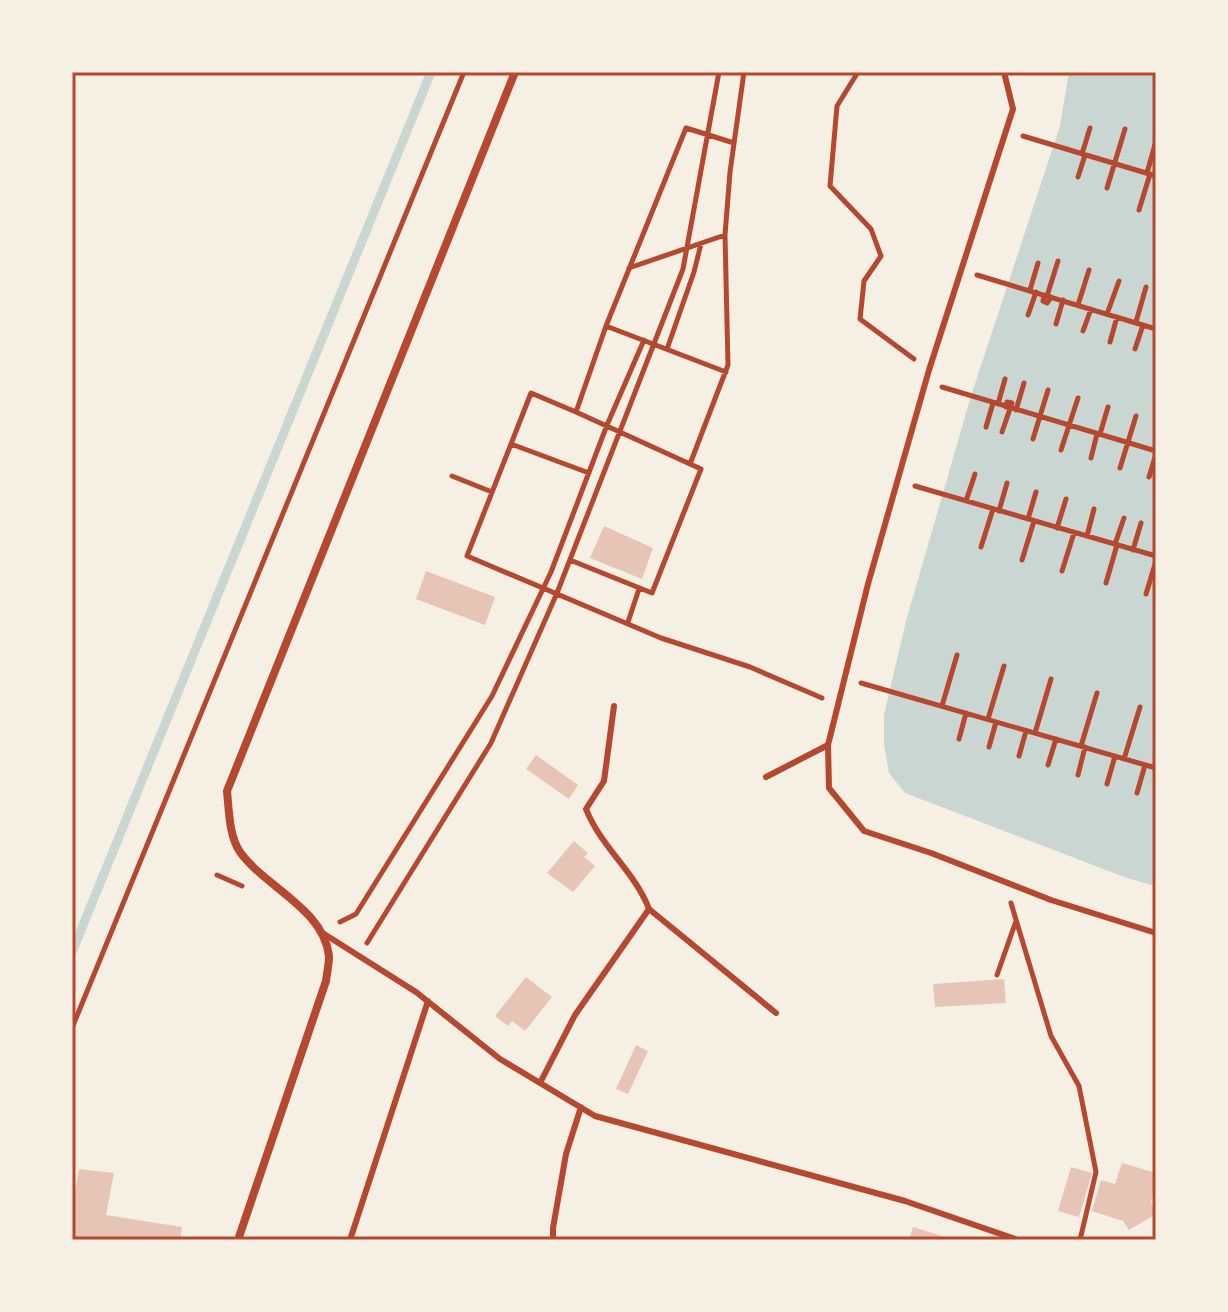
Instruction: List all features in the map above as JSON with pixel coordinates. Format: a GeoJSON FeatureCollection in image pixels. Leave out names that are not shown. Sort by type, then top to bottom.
{"type":"FeatureCollection","features":[{"type":"Feature","properties":{"kind":"street"},"geometry":{"type":"LineString","coordinates":[[238,1240],[326,981],[329,956],[321,932],[238,850],[227,791],[515,72]]}},
{"type":"Feature","properties":{"kind":"lane"},"geometry":{"type":"LineString","coordinates":[[1004,72],[1013,109],[925,382],[897,481],[837,704],[828,745],[829,788],[864,831],[931,853],[1005,883],[1156,933]]}},
{"type":"Feature","properties":{"kind":"lane"},"geometry":{"type":"LineString","coordinates":[[614,706],[604,781],[586,809],[593,826],[642,890],[649,909],[776,1013]]}},
{"type":"Feature","properties":{"kind":"lane"},"geometry":{"type":"LineString","coordinates":[[766,777],[828,745]]}},
{"type":"Feature","properties":{"kind":"lane"},"geometry":{"type":"LineString","coordinates":[[540,1083],[575,1015],[649,909]]}},
{"type":"Feature","properties":{"kind":"lane"},"geometry":{"type":"LineString","coordinates":[[321,932],[428,1001],[500,1059],[595,1116],[905,1201],[1018,1240]]}},
{"type":"Feature","properties":{"kind":"lane"},"geometry":{"type":"LineString","coordinates":[[350,1240],[428,1001]]}},
{"type":"Feature","properties":{"kind":"lane"},"geometry":{"type":"LineString","coordinates":[[553,1240],[566,1154],[581,1107]]}},
{"type":"Feature","properties":{"kind":"path"},"geometry":{"type":"LineString","coordinates":[[72,1028],[464,72]]}},
{"type":"Feature","properties":{"kind":"path"},"geometry":{"type":"LineString","coordinates":[[359,956],[491,743],[557,593],[683,269],[719,72]]}},
{"type":"Feature","properties":{"kind":"path"},"geometry":{"type":"LineString","coordinates":[[690,464],[728,365],[725,235],[744,72]]}},
{"type":"Feature","properties":{"kind":"path"},"geometry":{"type":"LineString","coordinates":[[858,72],[837,106],[830,186],[871,229],[881,256],[864,281],[860,319],[929,370]]}},
{"type":"Feature","properties":{"kind":"path"},"geometry":{"type":"LineString","coordinates":[[576,412],[606,326],[686,128],[734,143]]}},
{"type":"Feature","properties":{"kind":"path"},"geometry":{"type":"LineString","coordinates":[[1078,177],[1090,128]]}},
{"type":"Feature","properties":{"kind":"path"},"geometry":{"type":"LineString","coordinates":[[1107,188],[1125,129]]}},
{"type":"Feature","properties":{"kind":"path"},"geometry":{"type":"LineString","coordinates":[[1006,131],[1151,174]]}},
{"type":"Feature","properties":{"kind":"path"},"geometry":{"type":"LineString","coordinates":[[1139,210],[1151,174],[1156,141]]}},
{"type":"Feature","properties":{"kind":"path"},"geometry":{"type":"LineString","coordinates":[[629,268],[725,235]]}},
{"type":"Feature","properties":{"kind":"path"},"geometry":{"type":"LineString","coordinates":[[667,349],[701,244]]}},
{"type":"Feature","properties":{"kind":"path"},"geometry":{"type":"LineString","coordinates":[[1047,296],[1058,261]]}},
{"type":"Feature","properties":{"kind":"path"},"geometry":{"type":"LineString","coordinates":[[1028,315],[1038,263]]}},
{"type":"Feature","properties":{"kind":"path"},"geometry":{"type":"LineString","coordinates":[[962,270],[1156,329]]}},
{"type":"Feature","properties":{"kind":"path"},"geometry":{"type":"LineString","coordinates":[[1078,305],[1089,270]]}},
{"type":"Feature","properties":{"kind":"path"},"geometry":{"type":"LineString","coordinates":[[1107,314],[1119,281]]}},
{"type":"Feature","properties":{"kind":"path"},"geometry":{"type":"LineString","coordinates":[[1135,349],[1146,287]]}},
{"type":"Feature","properties":{"kind":"path"},"geometry":{"type":"LineString","coordinates":[[1056,324],[1063,300]]}},
{"type":"Feature","properties":{"kind":"path"},"geometry":{"type":"LineString","coordinates":[[1083,331],[1091,309]]}},
{"type":"Feature","properties":{"kind":"path"},"geometry":{"type":"LineString","coordinates":[[1110,342],[1117,317]]}},
{"type":"Feature","properties":{"kind":"path"},"geometry":{"type":"LineString","coordinates":[[606,326],[726,372]]}},
{"type":"Feature","properties":{"kind":"path"},"geometry":{"type":"LineString","coordinates":[[321,932],[356,914],[492,696],[543,589],[644,340]]}},
{"type":"Feature","properties":{"kind":"path"},"geometry":{"type":"LineString","coordinates":[[986,427],[1005,379]]}},
{"type":"Feature","properties":{"kind":"path"},"geometry":{"type":"LineString","coordinates":[[925,382],[1156,453],[1149,477]]}},
{"type":"Feature","properties":{"kind":"path"},"geometry":{"type":"LineString","coordinates":[[1002,432],[1024,383]]}},
{"type":"Feature","properties":{"kind":"path"},"geometry":{"type":"LineString","coordinates":[[1033,439],[1048,390]]}},
{"type":"Feature","properties":{"kind":"path"},"geometry":{"type":"LineString","coordinates":[[570,560],[652,593],[701,469],[620,430],[531,393],[467,556],[661,638],[750,667],[837,704]]}},
{"type":"Feature","properties":{"kind":"path"},"geometry":{"type":"LineString","coordinates":[[1061,450],[1078,398]]}},
{"type":"Feature","properties":{"kind":"path"},"geometry":{"type":"LineString","coordinates":[[1091,458],[1108,407]]}},
{"type":"Feature","properties":{"kind":"path"},"geometry":{"type":"LineString","coordinates":[[1120,468],[1136,416]]}},
{"type":"Feature","properties":{"kind":"path"},"geometry":{"type":"LineString","coordinates":[[511,444],[589,473]]}},
{"type":"Feature","properties":{"kind":"path"},"geometry":{"type":"LineString","coordinates":[[966,502],[975,474]]}},
{"type":"Feature","properties":{"kind":"path"},"geometry":{"type":"LineString","coordinates":[[452,476],[492,492]]}},
{"type":"Feature","properties":{"kind":"path"},"geometry":{"type":"LineString","coordinates":[[897,481],[1156,559],[1146,594]]}},
{"type":"Feature","properties":{"kind":"path"},"geometry":{"type":"LineString","coordinates":[[981,547],[1007,483]]}},
{"type":"Feature","properties":{"kind":"path"},"geometry":{"type":"LineString","coordinates":[[1022,560],[1036,492]]}},
{"type":"Feature","properties":{"kind":"path"},"geometry":{"type":"LineString","coordinates":[[1057,528],[1066,499]]}},
{"type":"Feature","properties":{"kind":"path"},"geometry":{"type":"LineString","coordinates":[[1087,536],[1094,509]]}},
{"type":"Feature","properties":{"kind":"path"},"geometry":{"type":"LineString","coordinates":[[1106,583],[1124,518]]}},
{"type":"Feature","properties":{"kind":"path"},"geometry":{"type":"LineString","coordinates":[[1129,549],[1141,523]]}},
{"type":"Feature","properties":{"kind":"path"},"geometry":{"type":"LineString","coordinates":[[1062,571],[1074,533]]}},
{"type":"Feature","properties":{"kind":"path"},"geometry":{"type":"LineString","coordinates":[[628,622],[639,589]]}},
{"type":"Feature","properties":{"kind":"path"},"geometry":{"type":"LineString","coordinates":[[942,706],[957,655]]}},
{"type":"Feature","properties":{"kind":"path"},"geometry":{"type":"LineString","coordinates":[[988,719],[1004,666]]}},
{"type":"Feature","properties":{"kind":"path"},"geometry":{"type":"LineString","coordinates":[[844,678],[1156,768]]}},
{"type":"Feature","properties":{"kind":"path"},"geometry":{"type":"LineString","coordinates":[[1035,733],[1051,679]]}},
{"type":"Feature","properties":{"kind":"path"},"geometry":{"type":"LineString","coordinates":[[1078,775],[1097,693]]}},
{"type":"Feature","properties":{"kind":"path"},"geometry":{"type":"LineString","coordinates":[[1124,759],[1140,707]]}},
{"type":"Feature","properties":{"kind":"path"},"geometry":{"type":"LineString","coordinates":[[959,739],[966,713]]}},
{"type":"Feature","properties":{"kind":"path"},"geometry":{"type":"LineString","coordinates":[[989,747],[996,722]]}},
{"type":"Feature","properties":{"kind":"path"},"geometry":{"type":"LineString","coordinates":[[1019,756],[1026,731]]}},
{"type":"Feature","properties":{"kind":"path"},"geometry":{"type":"LineString","coordinates":[[1048,765],[1056,739]]}},
{"type":"Feature","properties":{"kind":"path"},"geometry":{"type":"LineString","coordinates":[[1107,784],[1115,756]]}},
{"type":"Feature","properties":{"kind":"path"},"geometry":{"type":"LineString","coordinates":[[1137,793],[1145,765]]}},
{"type":"Feature","properties":{"kind":"path"},"geometry":{"type":"LineString","coordinates":[[1005,883],[1051,1036],[1079,1086],[1096,1172],[1080,1240]]}},
{"type":"Feature","properties":{"kind":"path"},"geometry":{"type":"LineString","coordinates":[[997,975],[1016,920]]}},
{"type":"Feature","properties":{"kind":"shaded area"},"geometry":{"type":"Polygon","coordinates":[[[1069,72],[1156,72],[1156,886],[1127,878],[905,793],[889,773],[884,744],[884,715],[906,621],[971,396],[1060,126],[1069,72]]]}},
{"type":"Feature","properties":{"kind":"building"},"geometry":{"type":"Polygon","coordinates":[[[604,526],[653,548],[642,579],[590,558],[604,526]]]}},
{"type":"Feature","properties":{"kind":"building"},"geometry":{"type":"Polygon","coordinates":[[[426,571],[495,597],[485,625],[416,599],[426,571]]]}},
{"type":"Feature","properties":{"kind":"building"},"geometry":{"type":"Polygon","coordinates":[[[536,755],[578,785],[569,799],[526,769],[536,755]]]}},
{"type":"Feature","properties":{"kind":"building"},"geometry":{"type":"Polygon","coordinates":[[[574,841],[588,853],[584,857],[595,866],[573,892],[547,873],[574,841]]]}},
{"type":"Feature","properties":{"kind":"building"},"geometry":{"type":"Polygon","coordinates":[[[526,977],[552,997],[525,1031],[512,1021],[508,1026],[495,1016],[526,977]]]}},
{"type":"Feature","properties":{"kind":"building"},"geometry":{"type":"Polygon","coordinates":[[[1004,979],[1006,1003],[935,1007],[933,984],[1004,979]]]}},
{"type":"Feature","properties":{"kind":"building"},"geometry":{"type":"Polygon","coordinates":[[[636,1045],[648,1051],[628,1094],[616,1089],[636,1045]]]}},
{"type":"Feature","properties":{"kind":"building"},"geometry":{"type":"Polygon","coordinates":[[[1122,1163],[1156,1173],[1151,1202],[1156,1214],[1129,1230],[1123,1221],[1092,1211],[1101,1180],[1115,1184],[1122,1163]]]}},
{"type":"Feature","properties":{"kind":"building"},"geometry":{"type":"Polygon","coordinates":[[[1071,1167],[1092,1173],[1079,1217],[1058,1211],[1071,1167]]]}},
{"type":"Feature","properties":{"kind":"building"},"geometry":{"type":"Polygon","coordinates":[[[79,1169],[114,1173],[106,1215],[182,1227],[180,1240],[72,1240],[72,1207],[79,1169]]]}},
{"type":"Feature","properties":{"kind":"building"},"geometry":{"type":"Polygon","coordinates":[[[913,1227],[942,1236],[940,1240],[909,1240],[913,1227]]]}},
{"type":"Feature","properties":{"kind":"waterway"},"geometry":{"type":"LineString","coordinates":[[72,952],[431,72]]}}]}
